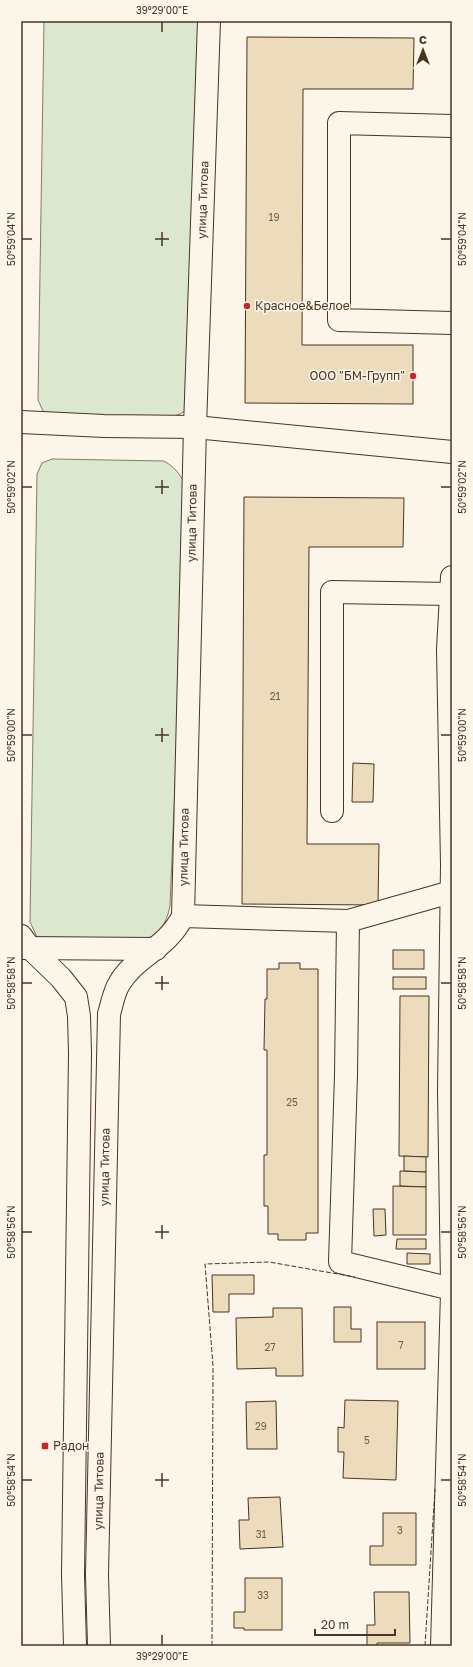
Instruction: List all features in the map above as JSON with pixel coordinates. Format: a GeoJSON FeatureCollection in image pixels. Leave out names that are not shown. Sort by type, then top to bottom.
{"type":"FeatureCollection","features":[{"type":"Feature","properties":{"kind":"street","name":"улица Титова"},"geometry":{"type":"LineString","coordinates":[[99,1646],[98,1567],[109,1014],[118,984],[131,969],[171,935],[178,926],[182,916],[195,427],[210,21]]}},
{"type":"Feature","properties":{"kind":"street"},"geometry":{"type":"LineString","coordinates":[[452,126],[339,124],[339,320],[452,323]]}},
{"type":"Feature","properties":{"kind":"street"},"geometry":{"type":"LineString","coordinates":[[21,422],[104,426],[195,427],[452,452]]}},
{"type":"Feature","properties":{"kind":"street"},"geometry":{"type":"LineString","coordinates":[[332,811],[332,592],[452,585],[448,649],[452,864],[449,1091],[452,1285]]}},
{"type":"Feature","properties":{"kind":"street"},"geometry":{"type":"LineString","coordinates":[[182,916],[348,921],[451,892]]}},
{"type":"Feature","properties":{"kind":"street"},"geometry":{"type":"LineString","coordinates":[[348,921],[346,1075],[340,1262],[452,1291],[442,1646]]}},
{"type":"Feature","properties":{"kind":"street","name":"улица Титова"},"geometry":{"type":"LineString","coordinates":[[24,944],[61,978],[76,997],[79,1016],[80,1053],[72,1575],[75,1646]]}},
{"type":"Feature","properties":{"kind":"street"},"geometry":{"type":"LineString","coordinates":[[24,944],[156,949]]}},
{"type":"Feature","properties":{"kind":"green space"},"geometry":{"type":"Polygon","coordinates":[[[44,21],[198,21],[189,408],[180,414],[170,417],[52,416],[43,411],[38,400],[44,21]]]}},
{"type":"Feature","properties":{"kind":"green space"},"geometry":{"type":"Polygon","coordinates":[[[52,459],[164,461],[173,467],[180,475],[187,494],[170,906],[164,923],[152,937],[47,947],[39,941],[30,922],[37,474],[42,463],[52,459]]]}},
{"type":"Feature","properties":{"kind":"building"},"geometry":{"type":"Polygon","coordinates":[[[247,37],[414,38],[413,89],[303,89],[302,345],[413,345],[413,404],[245,403],[247,37]]]}},
{"type":"Feature","properties":{"kind":"building"},"geometry":{"type":"Polygon","coordinates":[[[244,497],[404,498],[403,547],[309,547],[307,844],[379,844],[378,905],[242,904],[244,497]]]}},
{"type":"Feature","properties":{"kind":"building"},"geometry":{"type":"Polygon","coordinates":[[[353,763],[374,764],[373,802],[352,802],[353,763]]]}},
{"type":"Feature","properties":{"kind":"building"},"geometry":{"type":"Polygon","coordinates":[[[393,950],[424,950],[424,969],[393,969],[393,950]]]}},
{"type":"Feature","properties":{"kind":"building"},"geometry":{"type":"Polygon","coordinates":[[[279,963],[300,963],[300,969],[318,969],[318,1233],[306,1233],[306,1240],[278,1240],[278,1234],[268,1234],[268,1206],[264,1206],[264,1155],[267,1155],[267,1050],[264,1050],[265,999],[267,999],[267,969],[279,969],[279,963]]]}},
{"type":"Feature","properties":{"kind":"building"},"geometry":{"type":"Polygon","coordinates":[[[393,977],[426,977],[426,989],[393,989],[393,977]]]}},
{"type":"Feature","properties":{"kind":"building"},"geometry":{"type":"Polygon","coordinates":[[[400,996],[429,996],[428,1157],[399,1156],[400,996]]]}},
{"type":"Feature","properties":{"kind":"building"},"geometry":{"type":"Polygon","coordinates":[[[404,1156],[426,1157],[426,1172],[404,1171],[404,1156]]]}},
{"type":"Feature","properties":{"kind":"building"},"geometry":{"type":"Polygon","coordinates":[[[400,1171],[426,1172],[426,1187],[400,1186],[400,1171]]]}},
{"type":"Feature","properties":{"kind":"building"},"geometry":{"type":"Polygon","coordinates":[[[393,1186],[426,1187],[426,1235],[393,1235],[393,1186]]]}},
{"type":"Feature","properties":{"kind":"building"},"geometry":{"type":"Polygon","coordinates":[[[373,1209],[385,1209],[386,1235],[374,1236],[373,1209]]]}},
{"type":"Feature","properties":{"kind":"building"},"geometry":{"type":"Polygon","coordinates":[[[397,1239],[426,1239],[426,1249],[396,1249],[397,1239]]]}},
{"type":"Feature","properties":{"kind":"building"},"geometry":{"type":"Polygon","coordinates":[[[407,1253],[430,1254],[430,1264],[407,1264],[407,1253]]]}},
{"type":"Feature","properties":{"kind":"building"},"geometry":{"type":"Polygon","coordinates":[[[212,1275],[254,1275],[254,1294],[229,1294],[229,1312],[213,1312],[212,1275]]]}},
{"type":"Feature","properties":{"kind":"building"},"geometry":{"type":"Polygon","coordinates":[[[334,1307],[351,1307],[351,1329],[361,1329],[361,1342],[334,1342],[334,1307]]]}},
{"type":"Feature","properties":{"kind":"building"},"geometry":{"type":"Polygon","coordinates":[[[273,1308],[302,1308],[303,1376],[276,1376],[276,1368],[237,1369],[236,1318],[273,1317],[273,1308]]]}},
{"type":"Feature","properties":{"kind":"building"},"geometry":{"type":"Polygon","coordinates":[[[377,1322],[425,1322],[425,1369],[377,1369],[377,1322]]]}},
{"type":"Feature","properties":{"kind":"building"},"geometry":{"type":"Polygon","coordinates":[[[345,1400],[398,1401],[396,1480],[343,1478],[344,1452],[338,1452],[338,1427],[344,1428],[345,1400]]]}},
{"type":"Feature","properties":{"kind":"building"},"geometry":{"type":"Polygon","coordinates":[[[276,1401],[277,1449],[247,1449],[246,1402],[276,1401]]]}},
{"type":"Feature","properties":{"kind":"building"},"geometry":{"type":"Polygon","coordinates":[[[280,1497],[283,1547],[240,1549],[239,1520],[249,1520],[248,1498],[280,1497]]]}},
{"type":"Feature","properties":{"kind":"building"},"geometry":{"type":"Polygon","coordinates":[[[383,1513],[416,1513],[416,1565],[370,1565],[370,1546],[383,1546],[383,1513]]]}},
{"type":"Feature","properties":{"kind":"building"},"geometry":{"type":"Polygon","coordinates":[[[245,1578],[282,1578],[282,1630],[244,1630],[244,1628],[234,1628],[234,1612],[245,1612],[245,1578]]]}},
{"type":"Feature","properties":{"kind":"building"},"geometry":{"type":"Polygon","coordinates":[[[374,1592],[409,1592],[410,1643],[377,1643],[377,1646],[367,1646],[367,1625],[375,1625],[374,1592]]]}},
{"type":"Feature","properties":{"kind":"fence"},"geometry":{"type":"LineString","coordinates":[[212,1646],[213,1366],[205,1264],[269,1262],[355,1277]]}},
{"type":"Feature","properties":{"kind":"fence"},"geometry":{"type":"LineString","coordinates":[[425,1646],[435,1489]]}},
{"type":"Feature","properties":{"kind":"place","name":"Красное&Белое"},"geometry":{"type":"Point","coordinates":[247,306]}},
{"type":"Feature","properties":{"kind":"place","name":"ООО \"БМ-Групп\""},"geometry":{"type":"Point","coordinates":[413,376]}},
{"type":"Feature","properties":{"kind":"place","name":"Радон"},"geometry":{"type":"Point","coordinates":[45,1446]}}]}
